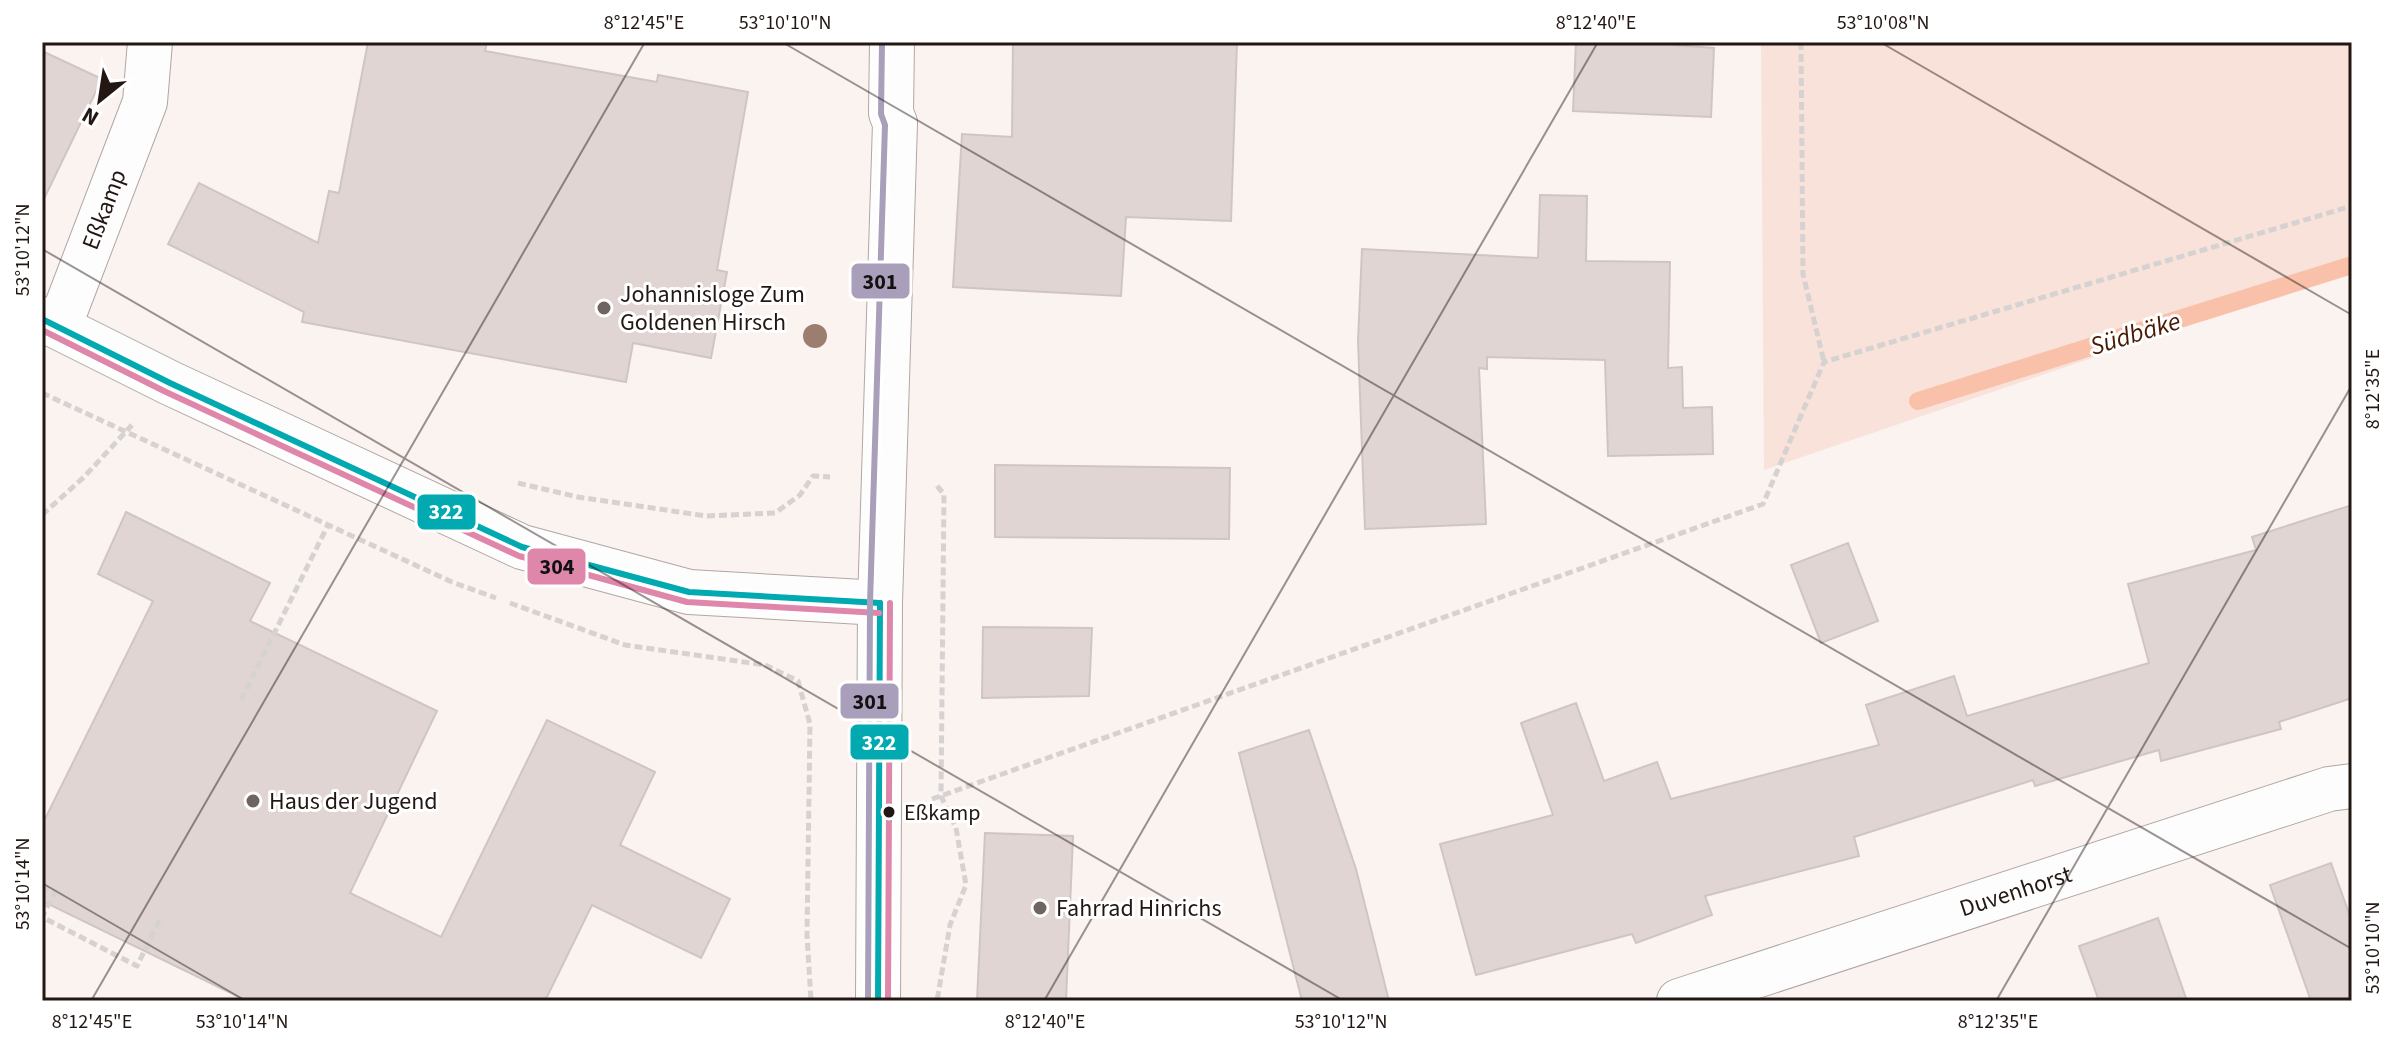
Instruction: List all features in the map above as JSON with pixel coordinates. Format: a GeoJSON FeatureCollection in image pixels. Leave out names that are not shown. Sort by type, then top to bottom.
{"type":"FeatureCollection","features":[{"type":"Feature","properties":{"kind":"street","name":"Eßkamp"},"geometry":{"type":"LineString","coordinates":[[150,42],[145,102],[50,323],[170,383],[522,547],[689,592],[880,603]]}},
{"type":"Feature","properties":{"kind":"street"},"geometry":{"type":"LineString","coordinates":[[878,1001],[880,603],[895,123],[891,113],[892,42]]}},
{"type":"Feature","properties":{"kind":"street","name":"Duvenhorst"},"geometry":{"type":"LineString","coordinates":[[1679,1001],[2329,789],[2352,786]]}},
{"type":"Feature","properties":{"kind":"path"},"geometry":{"type":"LineString","coordinates":[[878,818],[1763,504],[1824,362],[1803,274],[1801,42]]}},
{"type":"Feature","properties":{"kind":"path"},"geometry":{"type":"LineString","coordinates":[[1824,362],[2352,206]]}},
{"type":"Feature","properties":{"kind":"path"},"geometry":{"type":"LineString","coordinates":[[42,515],[84,477],[170,383]]}},
{"type":"Feature","properties":{"kind":"path"},"geometry":{"type":"LineString","coordinates":[[508,481],[578,497],[706,516],[775,513],[800,495],[813,476]]}},
{"type":"Feature","properties":{"kind":"path"},"geometry":{"type":"LineString","coordinates":[[937,1001],[950,925],[966,885],[956,828],[941,796],[944,494]]}},
{"type":"Feature","properties":{"kind":"path"},"geometry":{"type":"LineString","coordinates":[[241,700],[328,525]]}},
{"type":"Feature","properties":{"kind":"path"},"geometry":{"type":"LineString","coordinates":[[798,681],[810,724],[807,935],[811,1001]]}},
{"type":"Feature","properties":{"kind":"path"},"geometry":{"type":"LineString","coordinates":[[42,886],[55,892],[42,917],[137,966],[160,919]]}},
{"type":"Feature","properties":{"kind":"shaded area"},"geometry":{"type":"Polygon","coordinates":[[[1761,42],[2352,42],[2352,269],[1764,470],[1761,42]]]}},
{"type":"Feature","properties":{"kind":"building"},"geometry":{"type":"Polygon","coordinates":[[[368,42],[487,42],[485,51],[657,82],[658,75],[748,92],[717,270],[727,272],[711,358],[633,343],[626,382],[302,322],[304,312],[168,244],[199,183],[318,243],[329,191],[339,193],[368,42]]]}},
{"type":"Feature","properties":{"kind":"building"},"geometry":{"type":"Polygon","coordinates":[[[1013,42],[1237,42],[1231,221],[1126,217],[1121,296],[953,287],[962,134],[1012,137],[1013,42]]]}},
{"type":"Feature","properties":{"kind":"building"},"geometry":{"type":"Polygon","coordinates":[[[1576,42],[1674,42],[1674,45],[1714,48],[1711,117],[1573,111],[1576,42]]]}},
{"type":"Feature","properties":{"kind":"building"},"geometry":{"type":"Polygon","coordinates":[[[42,51],[102,79],[42,203],[42,51]]]}},
{"type":"Feature","properties":{"kind":"building"},"geometry":{"type":"Polygon","coordinates":[[[1540,195],[1587,196],[1586,261],[1670,262],[1668,368],[1682,367],[1683,408],[1712,407],[1713,454],[1608,456],[1605,360],[1487,357],[1487,369],[1479,368],[1486,524],[1365,529],[1358,341],[1362,249],[1538,258],[1540,195]]]}},
{"type":"Feature","properties":{"kind":"building"},"geometry":{"type":"Polygon","coordinates":[[[995,465],[1230,468],[1229,539],[995,537],[995,465]]]}},
{"type":"Feature","properties":{"kind":"building"},"geometry":{"type":"Polygon","coordinates":[[[2352,505],[2352,698],[2279,722],[2281,729],[2161,761],[2159,750],[2035,786],[2033,780],[1854,837],[1859,856],[1705,896],[1712,915],[1636,943],[1632,934],[1476,975],[1440,844],[1553,815],[1521,723],[1576,703],[1604,781],[1657,762],[1671,799],[1879,745],[1866,705],[1954,676],[1967,716],[2149,663],[2128,584],[2256,550],[2252,537],[2352,505]]]}},
{"type":"Feature","properties":{"kind":"building"},"geometry":{"type":"Polygon","coordinates":[[[126,512],[270,583],[250,621],[437,711],[350,893],[441,937],[547,720],[655,772],[620,845],[730,899],[701,958],[592,905],[545,1001],[247,1001],[42,901],[42,825],[153,601],[98,574],[126,512]]]}},
{"type":"Feature","properties":{"kind":"building"},"geometry":{"type":"Polygon","coordinates":[[[1848,543],[1878,621],[1821,643],[1791,565],[1848,543]]]}},
{"type":"Feature","properties":{"kind":"building"},"geometry":{"type":"Polygon","coordinates":[[[983,627],[1092,628],[1089,696],[982,698],[983,627]]]}},
{"type":"Feature","properties":{"kind":"building"},"geometry":{"type":"Polygon","coordinates":[[[1309,730],[1356,869],[1389,1001],[1302,1001],[1239,753],[1309,730]]]}},
{"type":"Feature","properties":{"kind":"building"},"geometry":{"type":"Polygon","coordinates":[[[985,833],[1073,836],[1066,1001],[977,1001],[985,833]]]}},
{"type":"Feature","properties":{"kind":"building"},"geometry":{"type":"Polygon","coordinates":[[[2331,863],[2352,922],[2352,1001],[2311,1001],[2270,885],[2331,863]]]}},
{"type":"Feature","properties":{"kind":"building"},"geometry":{"type":"Polygon","coordinates":[[[2158,918],[2187,1001],[2099,1001],[2079,946],[2158,918]]]}},
{"type":"Feature","properties":{"kind":"waterway","name":"Südbäke"},"geometry":{"type":"LineString","coordinates":[[1918,401],[2352,265]]}},
{"type":"Feature","properties":{"kind":"transit line","name":"301"},"geometry":{"type":"LineString","coordinates":[[868,1001],[870,603],[885,125],[881,114],[882,42]]}},
{"type":"Feature","properties":{"kind":"transit line","name":"322"},"geometry":{"type":"LineString","coordinates":[[42,319],[170,383],[522,547],[689,592],[880,603]]}},
{"type":"Feature","properties":{"kind":"transit line","name":"304"},"geometry":{"type":"LineString","coordinates":[[42,330],[166,392],[519,556],[687,602],[879,613]]}},
{"type":"Feature","properties":{"kind":"transit line","name":"322"},"geometry":{"type":"LineString","coordinates":[[878,1001],[880,603]]}},
{"type":"Feature","properties":{"kind":"transit line","name":"304"},"geometry":{"type":"LineString","coordinates":[[888,1001],[890,603]]}},
{"type":"Feature","properties":{"kind":"place","name":"Johannisloge Zum Goldenen Hirsch"},"geometry":{"type":"Point","coordinates":[604,308]}},
{"type":"Feature","properties":{"kind":"place","name":"Haus der Jugend"},"geometry":{"type":"Point","coordinates":[253,801]}},
{"type":"Feature","properties":{"kind":"place","name":"Eßkamp"},"geometry":{"type":"Point","coordinates":[889,812]}},
{"type":"Feature","properties":{"kind":"place","name":"Fahrrad Hinrichs"},"geometry":{"type":"Point","coordinates":[1040,908]}}]}
